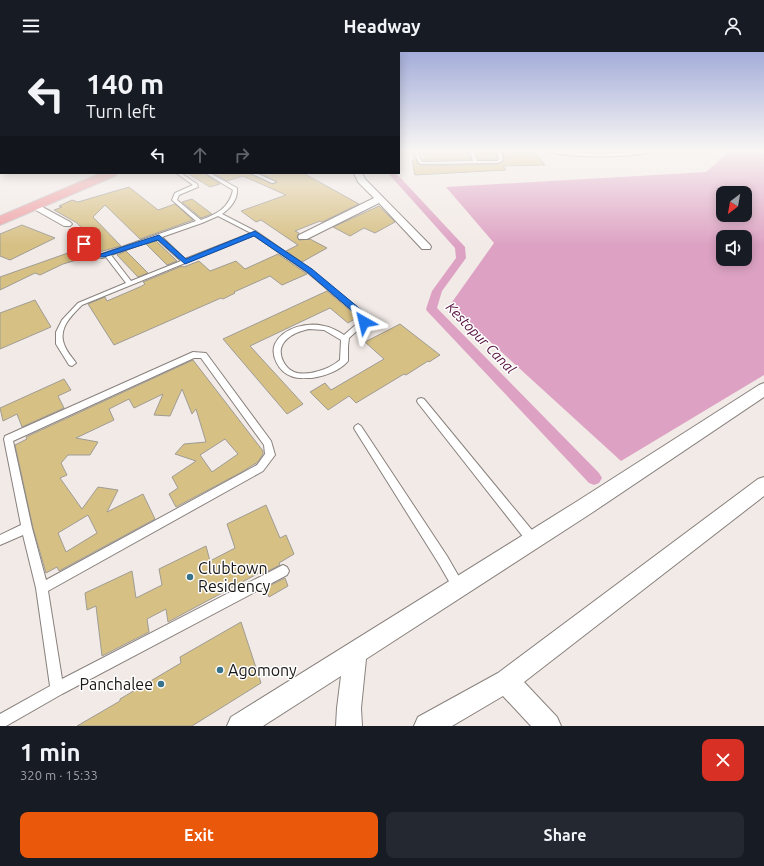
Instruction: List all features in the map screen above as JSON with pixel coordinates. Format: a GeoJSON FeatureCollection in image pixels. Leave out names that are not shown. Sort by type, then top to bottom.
{"type":"FeatureCollection","features":[{"type":"Feature","properties":{"kind":"main road"},"geometry":{"type":"LineString","coordinates":[[0,216],[77,182]]}},
{"type":"Feature","properties":{"kind":"main road"},"geometry":{"type":"LineString","coordinates":[[0,221],[89,182]]}},
{"type":"Feature","properties":{"kind":"street"},"geometry":{"type":"LineString","coordinates":[[363,182],[426,247]]}},
{"type":"Feature","properties":{"kind":"street"},"geometry":{"type":"LineString","coordinates":[[303,237],[380,199]]}},
{"type":"Feature","properties":{"kind":"street"},"geometry":{"type":"LineString","coordinates":[[35,206],[67,224]]}},
{"type":"Feature","properties":{"kind":"street"},"geometry":{"type":"LineString","coordinates":[[240,726],[355,654],[456,582],[529,535],[764,389]]}},
{"type":"Feature","properties":{"kind":"street"},"geometry":{"type":"LineString","coordinates":[[427,726],[506,681],[764,485]]}},
{"type":"Feature","properties":{"kind":"street"},"geometry":{"type":"LineString","coordinates":[[349,726],[349,708],[355,654]]}},
{"type":"Feature","properties":{"kind":"street"},"geometry":{"type":"LineString","coordinates":[[506,681],[548,726]]}},
{"type":"Feature","properties":{"kind":"lane"},"geometry":{"type":"LineString","coordinates":[[193,182],[196,186],[177,194],[174,200],[200,222]]}},
{"type":"Feature","properties":{"kind":"lane"},"geometry":{"type":"LineString","coordinates":[[76,235],[94,255],[102,256],[159,237],[200,222],[224,211],[234,200],[235,189],[224,182]]}},
{"type":"Feature","properties":{"kind":"lane"},"geometry":{"type":"LineString","coordinates":[[218,214],[255,233],[309,271],[362,315],[364,322],[348,332],[344,338],[344,361],[334,368],[313,375],[292,374],[281,364],[277,351],[279,343],[296,330],[318,326],[327,328],[344,338]]}},
{"type":"Feature","properties":{"kind":"lane"},"geometry":{"type":"LineString","coordinates":[[72,363],[60,343],[61,330],[65,317],[80,304],[255,233]]}},
{"type":"Feature","properties":{"kind":"lane"},"geometry":{"type":"LineString","coordinates":[[159,237],[185,262]]}},
{"type":"Feature","properties":{"kind":"lane"},"geometry":{"type":"LineString","coordinates":[[107,254],[130,284]]}},
{"type":"Feature","properties":{"kind":"lane"},"geometry":{"type":"LineString","coordinates":[[42,588],[260,468],[270,455],[268,444],[203,355],[194,355],[8,439],[27,528],[42,588],[57,689]]}},
{"type":"Feature","properties":{"kind":"lane"},"geometry":{"type":"LineString","coordinates":[[421,401],[529,535]]}},
{"type":"Feature","properties":{"kind":"lane"},"geometry":{"type":"LineString","coordinates":[[358,428],[456,582]]}},
{"type":"Feature","properties":{"kind":"lane"},"geometry":{"type":"LineString","coordinates":[[0,540],[27,528]]}},
{"type":"Feature","properties":{"kind":"lane"},"geometry":{"type":"LineString","coordinates":[[0,722],[57,689],[284,571]]}},
{"type":"Feature","properties":{"kind":"shaded area"},"geometry":{"type":"Polygon","coordinates":[[[525,182],[764,182],[764,375],[621,461],[450,305],[494,243],[446,187],[525,182]]]}},
{"type":"Feature","properties":{"kind":"building"},"geometry":{"type":"Polygon","coordinates":[[[203,182],[218,182],[220,184],[210,187],[203,182]]]}},
{"type":"Feature","properties":{"kind":"building"},"geometry":{"type":"Polygon","coordinates":[[[258,182],[272,184],[276,182],[320,182],[359,204],[322,222],[320,221],[295,231],[299,233],[297,236],[299,240],[310,239],[327,248],[302,262],[286,251],[298,245],[261,220],[256,222],[241,211],[286,195],[258,182]]]}},
{"type":"Feature","properties":{"kind":"building"},"geometry":{"type":"Polygon","coordinates":[[[129,187],[158,210],[175,204],[193,220],[140,239],[105,205],[93,217],[121,246],[97,252],[90,245],[96,243],[77,223],[54,210],[62,207],[59,206],[72,200],[78,202],[129,187]]]}},
{"type":"Feature","properties":{"kind":"building"},"geometry":{"type":"Polygon","coordinates":[[[192,199],[212,214],[201,218],[182,202],[192,199]]]}},
{"type":"Feature","properties":{"kind":"building"},"geometry":{"type":"Polygon","coordinates":[[[379,206],[395,222],[375,233],[364,228],[350,236],[333,227],[379,206]]]}},
{"type":"Feature","properties":{"kind":"building"},"geometry":{"type":"Polygon","coordinates":[[[22,225],[55,238],[10,260],[0,256],[0,234],[22,225]]]}},
{"type":"Feature","properties":{"kind":"building"},"geometry":{"type":"Polygon","coordinates":[[[156,241],[177,261],[167,265],[146,244],[156,241]]]}},
{"type":"Feature","properties":{"kind":"building"},"geometry":{"type":"Polygon","coordinates":[[[82,248],[90,256],[63,264],[40,275],[35,273],[0,290],[0,277],[82,248]]]}},
{"type":"Feature","properties":{"kind":"building"},"geometry":{"type":"Polygon","coordinates":[[[126,251],[148,273],[138,277],[117,255],[126,251]]]}},
{"type":"Feature","properties":{"kind":"building"},"geometry":{"type":"Polygon","coordinates":[[[278,254],[307,274],[282,285],[270,276],[234,292],[235,293],[223,299],[221,298],[114,345],[88,304],[105,297],[107,301],[142,286],[145,284],[143,282],[182,266],[184,267],[199,261],[210,271],[236,261],[245,269],[278,254]]]}},
{"type":"Feature","properties":{"kind":"building"},"geometry":{"type":"Polygon","coordinates":[[[327,291],[358,317],[348,323],[330,308],[250,346],[303,404],[287,414],[223,339],[327,291]]]}},
{"type":"Feature","properties":{"kind":"building"},"geometry":{"type":"Polygon","coordinates":[[[35,300],[51,327],[0,349],[0,313],[35,300]]]}},
{"type":"Feature","properties":{"kind":"building"},"geometry":{"type":"Polygon","coordinates":[[[400,324],[440,355],[406,375],[404,374],[356,403],[349,396],[328,410],[310,392],[325,383],[331,390],[384,359],[365,342],[400,324]]]}},
{"type":"Feature","properties":{"kind":"building"},"geometry":{"type":"Polygon","coordinates":[[[193,360],[263,451],[263,454],[258,462],[240,473],[176,507],[169,494],[178,488],[172,477],[196,461],[175,454],[184,444],[206,442],[196,409],[192,414],[182,389],[170,416],[154,415],[163,394],[134,408],[129,399],[109,409],[114,420],[76,438],[98,442],[90,455],[68,455],[61,463],[67,475],[60,478],[82,509],[98,487],[118,490],[107,512],[143,494],[155,519],[59,571],[57,567],[46,573],[33,528],[15,445],[27,439],[26,437],[193,360]],[[225,439],[200,455],[212,472],[238,454],[225,439]],[[88,515],[58,533],[66,552],[97,533],[88,515]]]}},
{"type":"Feature","properties":{"kind":"building"},"geometry":{"type":"Polygon","coordinates":[[[64,379],[71,390],[58,396],[64,408],[22,427],[17,414],[3,421],[0,408],[64,379]]]}},
{"type":"Feature","properties":{"kind":"building","name":"Clubtown Residency"},"geometry":{"type":"Polygon","coordinates":[[[266,505],[280,538],[286,535],[294,554],[279,563],[280,565],[260,575],[259,573],[168,622],[166,609],[147,619],[149,632],[102,656],[96,606],[87,610],[85,593],[132,571],[136,598],[162,585],[159,569],[206,546],[210,561],[235,548],[227,524],[266,505]]]}},
{"type":"Feature","properties":{"kind":"building"},"geometry":{"type":"Polygon","coordinates":[[[285,578],[288,586],[269,597],[265,588],[285,578]]]}},
{"type":"Feature","properties":{"kind":"building"},"geometry":{"type":"Polygon","coordinates":[[[241,622],[261,683],[192,726],[77,726],[181,663],[180,657],[241,622]]]}},
{"type":"Feature","properties":{"kind":"waterway","name":"Kestopur Canal"},"geometry":{"type":"LineString","coordinates":[[401,182],[460,247],[461,258],[437,291],[431,309],[594,478]]}},
{"type":"Feature","properties":{"kind":"place","name":"Clubtown Residency"},"geometry":{"type":"Point","coordinates":[190,577]}},
{"type":"Feature","properties":{"kind":"place","name":"Agomony"},"geometry":{"type":"Point","coordinates":[220,670]}},
{"type":"Feature","properties":{"kind":"place","name":"Panchalee"},"geometry":{"type":"Point","coordinates":[161,684]}},
{"type":"Feature","properties":{"kind":"route"},"geometry":{"type":"LineString","coordinates":[[84,244],[94,255],[102,256],[159,237],[185,262],[255,233],[309,271],[362,315],[364,322]]}}]}
